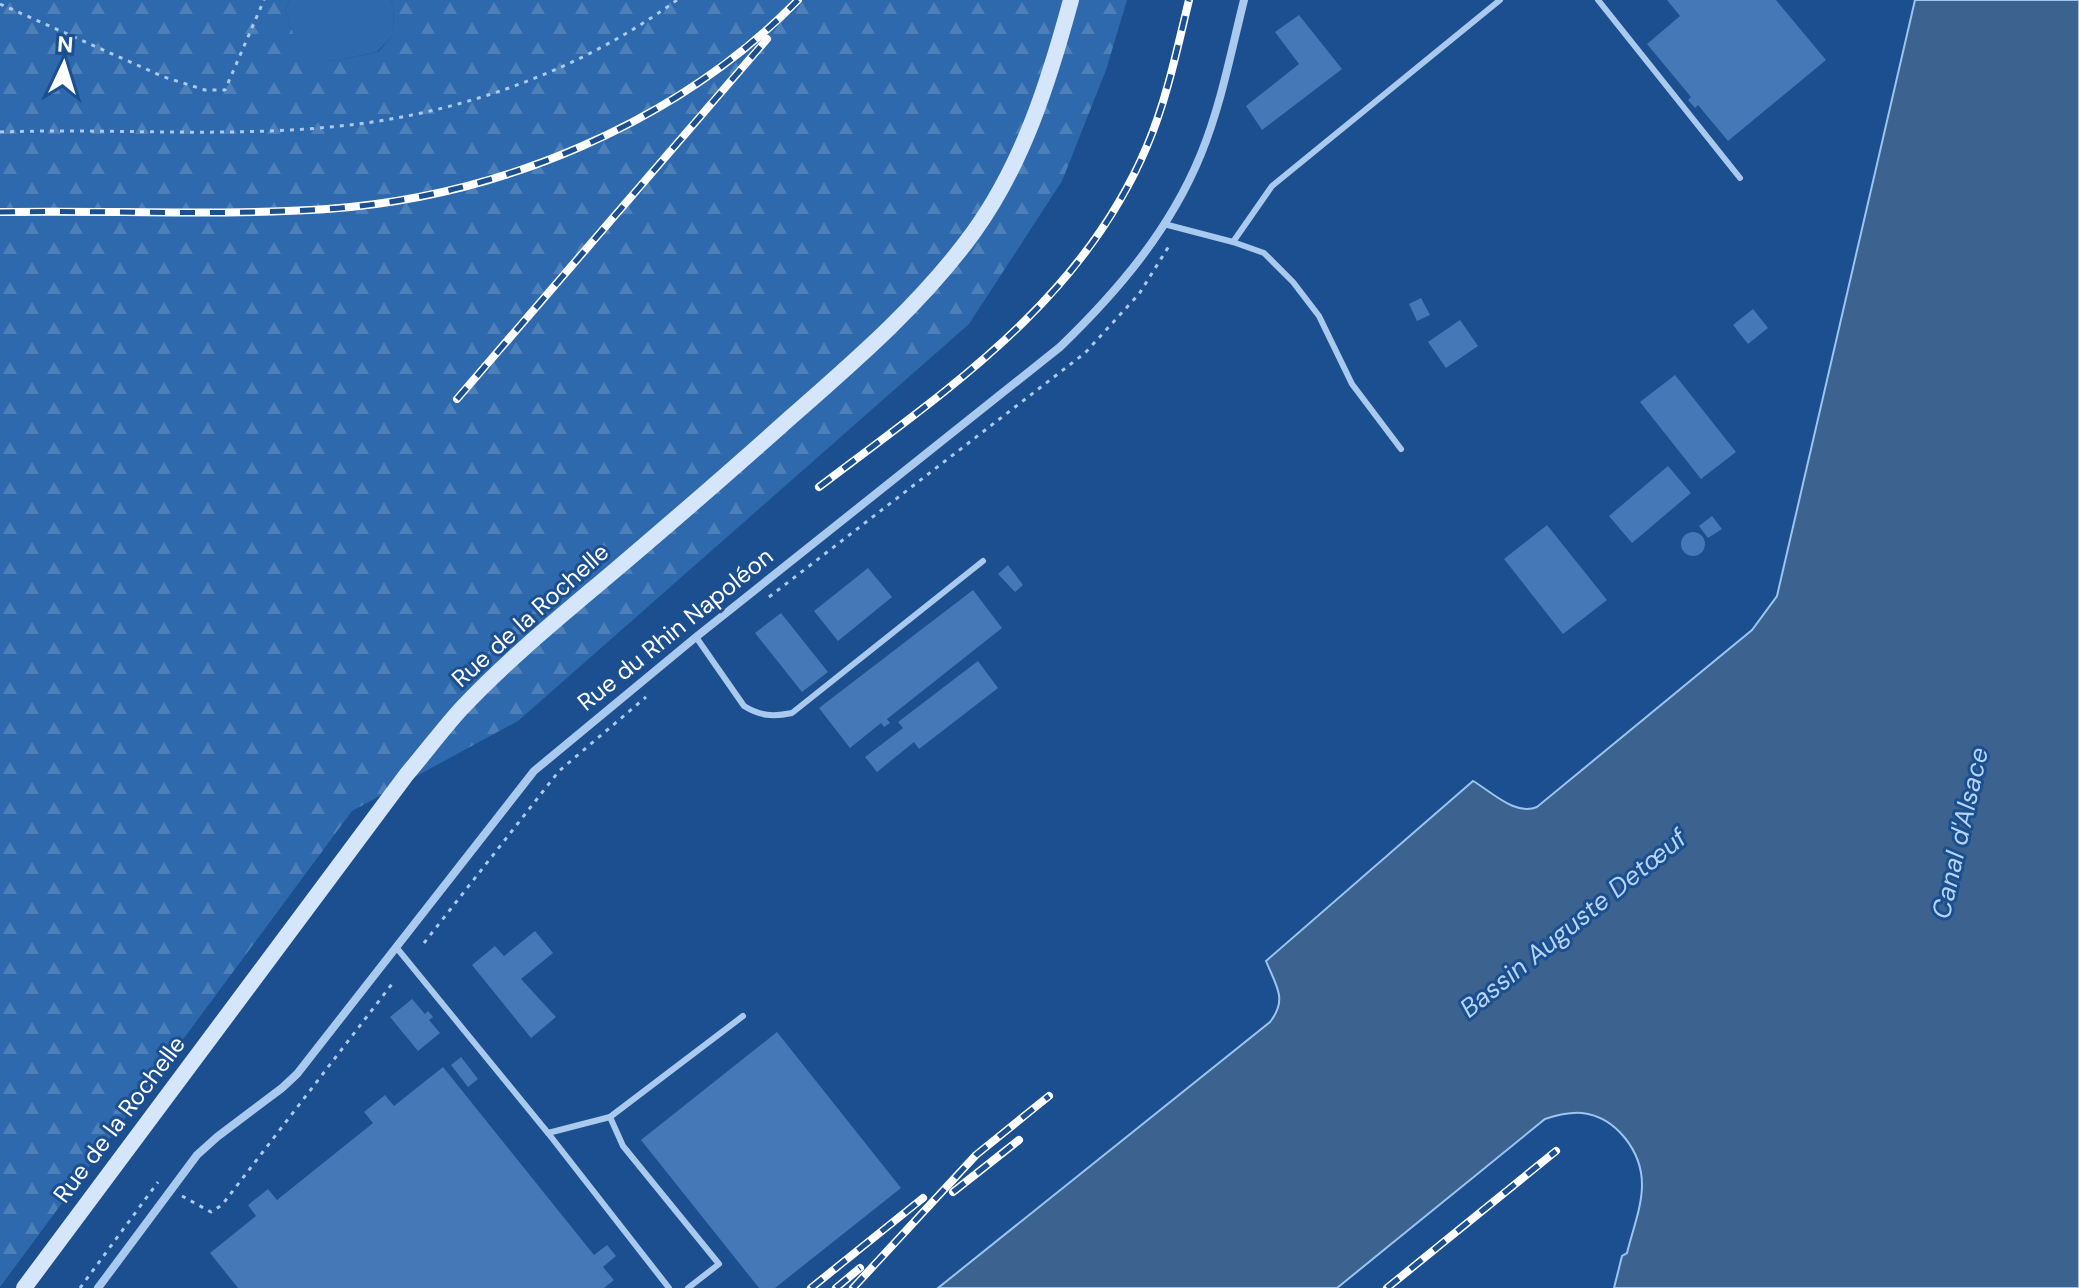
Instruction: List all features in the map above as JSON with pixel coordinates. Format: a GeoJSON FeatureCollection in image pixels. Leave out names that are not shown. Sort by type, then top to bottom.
{"type":"FeatureCollection","features":[{"type":"Feature","properties":{"kind":"main road","name":"Rue de la Rochelle"},"geometry":{"type":"LineString","coordinates":[[24,1288],[407,774],[460,710],[518,652],[698,500],[876,342],[943,271],[975,231],[1004,182],[1030,128],[1051,71],[1071,0]]}},
{"type":"Feature","properties":{"kind":"street","name":"Rue du Rhin Napoléon"},"geometry":{"type":"LineString","coordinates":[[98,1288],[197,1155],[297,1074],[534,771],[696,637],[1060,347],[1106,302],[1146,253],[1181,197],[1201,154],[1219,102],[1244,0]]}},
{"type":"Feature","properties":{"kind":"lane"},"geometry":{"type":"LineString","coordinates":[[1233,242],[1272,186],[1500,0]]}},
{"type":"Feature","properties":{"kind":"lane"},"geometry":{"type":"LineString","coordinates":[[1598,0],[1740,178]]}},
{"type":"Feature","properties":{"kind":"lane"},"geometry":{"type":"LineString","coordinates":[[1164,224],[1264,253],[1293,282],[1319,316],[1352,384],[1401,449]]}},
{"type":"Feature","properties":{"kind":"lane"},"geometry":{"type":"LineString","coordinates":[[696,637],[744,706],[755,713],[769,716],[792,713],[983,561]]}},
{"type":"Feature","properties":{"kind":"lane"},"geometry":{"type":"LineString","coordinates":[[396,947],[548,1133],[669,1288]]}},
{"type":"Feature","properties":{"kind":"lane"},"geometry":{"type":"LineString","coordinates":[[548,1133],[610,1117],[743,1016]]}},
{"type":"Feature","properties":{"kind":"lane"},"geometry":{"type":"LineString","coordinates":[[610,1117],[623,1146],[719,1264],[688,1288]]}},
{"type":"Feature","properties":{"kind":"path"},"geometry":{"type":"LineString","coordinates":[[0,4],[164,77],[205,90],[225,90],[264,0]]}},
{"type":"Feature","properties":{"kind":"path"},"geometry":{"type":"LineString","coordinates":[[0,132],[239,132],[338,127],[400,118],[466,102],[565,65],[677,0]]}},
{"type":"Feature","properties":{"kind":"path"},"geometry":{"type":"LineString","coordinates":[[764,601],[1085,353],[1139,294],[1169,246]]}},
{"type":"Feature","properties":{"kind":"path"},"geometry":{"type":"LineString","coordinates":[[424,943],[559,771],[651,692]]}},
{"type":"Feature","properties":{"kind":"path"},"geometry":{"type":"LineString","coordinates":[[182,1196],[195,1206],[211,1212],[222,1205],[392,984]]}},
{"type":"Feature","properties":{"kind":"path"},"geometry":{"type":"LineString","coordinates":[[80,1288],[158,1182]]}},
{"type":"Feature","properties":{"kind":"green space"},"geometry":{"type":"Polygon","coordinates":[[[0,0],[290,0],[285,10],[300,53],[333,61],[378,52],[393,35],[394,7],[390,0],[1127,0],[1106,70],[1062,181],[969,324],[518,721],[352,811],[0,1287],[0,0]]]}},
{"type":"Feature","properties":{"kind":"green space"},"geometry":{"type":"Polygon","coordinates":[[[290,0],[390,0],[394,7],[393,35],[377,52],[333,61],[300,54],[285,10],[290,0]]]}},
{"type":"Feature","properties":{"kind":"water"},"geometry":{"type":"Polygon","coordinates":[[[1915,0],[2079,0],[2079,1288],[1614,1288],[1639,1211],[1641,1172],[1632,1148],[1616,1129],[1594,1116],[1577,1113],[1545,1119],[1337,1288],[938,1288],[1270,1022],[1279,999],[1266,961],[1473,781],[1512,806],[1537,807],[1752,630],[1777,596],[1915,0]]]}},
{"type":"Feature","properties":{"kind":"building"},"geometry":{"type":"Polygon","coordinates":[[[1667,0],[1776,0],[1826,60],[1728,141],[1698,105],[1695,108],[1688,100],[1691,97],[1647,44],[1680,16],[1667,0]]]}},
{"type":"Feature","properties":{"kind":"building"},"geometry":{"type":"Polygon","coordinates":[[[1299,15],[1342,69],[1262,130],[1246,106],[1299,64],[1275,32],[1299,15]]]}},
{"type":"Feature","properties":{"kind":"building"},"geometry":{"type":"Polygon","coordinates":[[[1421,298],[1430,315],[1417,321],[1409,304],[1421,298]]]}},
{"type":"Feature","properties":{"kind":"building"},"geometry":{"type":"Polygon","coordinates":[[[1753,309],[1768,328],[1748,344],[1733,325],[1753,309]]]}},
{"type":"Feature","properties":{"kind":"building"},"geometry":{"type":"Polygon","coordinates":[[[1460,320],[1478,346],[1446,368],[1428,342],[1460,320]]]}},
{"type":"Feature","properties":{"kind":"building"},"geometry":{"type":"Polygon","coordinates":[[[1675,375],[1736,452],[1701,479],[1640,402],[1675,375]]]}},
{"type":"Feature","properties":{"kind":"building"},"geometry":{"type":"Polygon","coordinates":[[[1668,466],[1691,493],[1632,543],[1609,516],[1668,466]]]}},
{"type":"Feature","properties":{"kind":"building"},"geometry":{"type":"Polygon","coordinates":[[[1712,516],[1722,529],[1708,538],[1699,526],[1712,516]]]}},
{"type":"Feature","properties":{"kind":"building"},"geometry":{"type":"Polygon","coordinates":[[[1547,525],[1607,600],[1563,634],[1504,559],[1547,525]]]}},
{"type":"Feature","properties":{"kind":"building"},"geometry":{"type":"Polygon","coordinates":[[[1693,532],[1701,536],[1705,544],[1701,552],[1693,556],[1685,552],[1681,544],[1685,536],[1693,532]]]}},
{"type":"Feature","properties":{"kind":"building"},"geometry":{"type":"Polygon","coordinates":[[[1008,565],[1023,585],[1015,592],[998,574],[1008,565]]]}},
{"type":"Feature","properties":{"kind":"building"},"geometry":{"type":"Polygon","coordinates":[[[868,568],[892,597],[838,641],[814,611],[868,568]]]}},
{"type":"Feature","properties":{"kind":"building"},"geometry":{"type":"Polygon","coordinates":[[[973,590],[1002,628],[887,719],[890,723],[884,727],[881,723],[850,748],[819,708],[973,590]]]}},
{"type":"Feature","properties":{"kind":"building"},"geometry":{"type":"Polygon","coordinates":[[[781,613],[828,672],[802,692],[755,633],[781,613]]]}},
{"type":"Feature","properties":{"kind":"building"},"geometry":{"type":"Polygon","coordinates":[[[978,661],[998,688],[919,749],[914,742],[877,772],[865,757],[903,728],[898,722],[978,661]]]}},
{"type":"Feature","properties":{"kind":"building"},"geometry":{"type":"Polygon","coordinates":[[[535,931],[553,953],[521,979],[556,1017],[531,1038],[472,965],[495,946],[504,956],[535,931]]]}},
{"type":"Feature","properties":{"kind":"building"},"geometry":{"type":"Polygon","coordinates":[[[412,999],[425,1014],[428,1011],[433,1017],[429,1020],[440,1033],[418,1051],[390,1017],[412,999]]]}},
{"type":"Feature","properties":{"kind":"building"},"geometry":{"type":"Polygon","coordinates":[[[777,1032],[901,1188],[775,1288],[759,1288],[641,1140],[777,1032]]]}},
{"type":"Feature","properties":{"kind":"building"},"geometry":{"type":"Polygon","coordinates":[[[461,1057],[478,1079],[468,1087],[451,1065],[461,1057]]]}},
{"type":"Feature","properties":{"kind":"building"},"geometry":{"type":"Polygon","coordinates":[[[443,1067],[594,1255],[607,1245],[616,1256],[603,1267],[614,1280],[604,1288],[238,1288],[210,1253],[256,1216],[248,1205],[268,1189],[277,1200],[373,1123],[364,1112],[385,1095],[394,1106],[443,1067]]]}},
{"type":"Feature","properties":{"kind":"railway"},"geometry":{"type":"LineString","coordinates":[[0,212],[327,209],[391,202],[456,189],[519,170],[581,146],[641,117],[697,83],[750,44],[798,0]]}},
{"type":"Feature","properties":{"kind":"railway"},"geometry":{"type":"LineString","coordinates":[[819,487],[916,414],[1007,338],[1049,296],[1086,251],[1120,201],[1147,146],[1166,92],[1189,0]]}},
{"type":"Feature","properties":{"kind":"railway"},"geometry":{"type":"LineString","coordinates":[[457,399],[767,39]]}},
{"type":"Feature","properties":{"kind":"railway"},"geometry":{"type":"LineString","coordinates":[[853,1288],[976,1155],[1049,1096]]}},
{"type":"Feature","properties":{"kind":"railway"},"geometry":{"type":"LineString","coordinates":[[953,1192],[1019,1140]]}},
{"type":"Feature","properties":{"kind":"railway"},"geometry":{"type":"LineString","coordinates":[[1387,1288],[1556,1151]]}},
{"type":"Feature","properties":{"kind":"railway"},"geometry":{"type":"LineString","coordinates":[[811,1288],[923,1198]]}},
{"type":"Feature","properties":{"kind":"railway"},"geometry":{"type":"LineString","coordinates":[[836,1288],[860,1268]]}},
{"type":"Feature","properties":{"kind":"water label","name":"Canal d'Alsace"},"geometry":{"type":"Point","coordinates":[1960,833]}},
{"type":"Feature","properties":{"kind":"water label","name":"Bassin Auguste Detœuf"},"geometry":{"type":"Point","coordinates":[1573,923]}}]}
